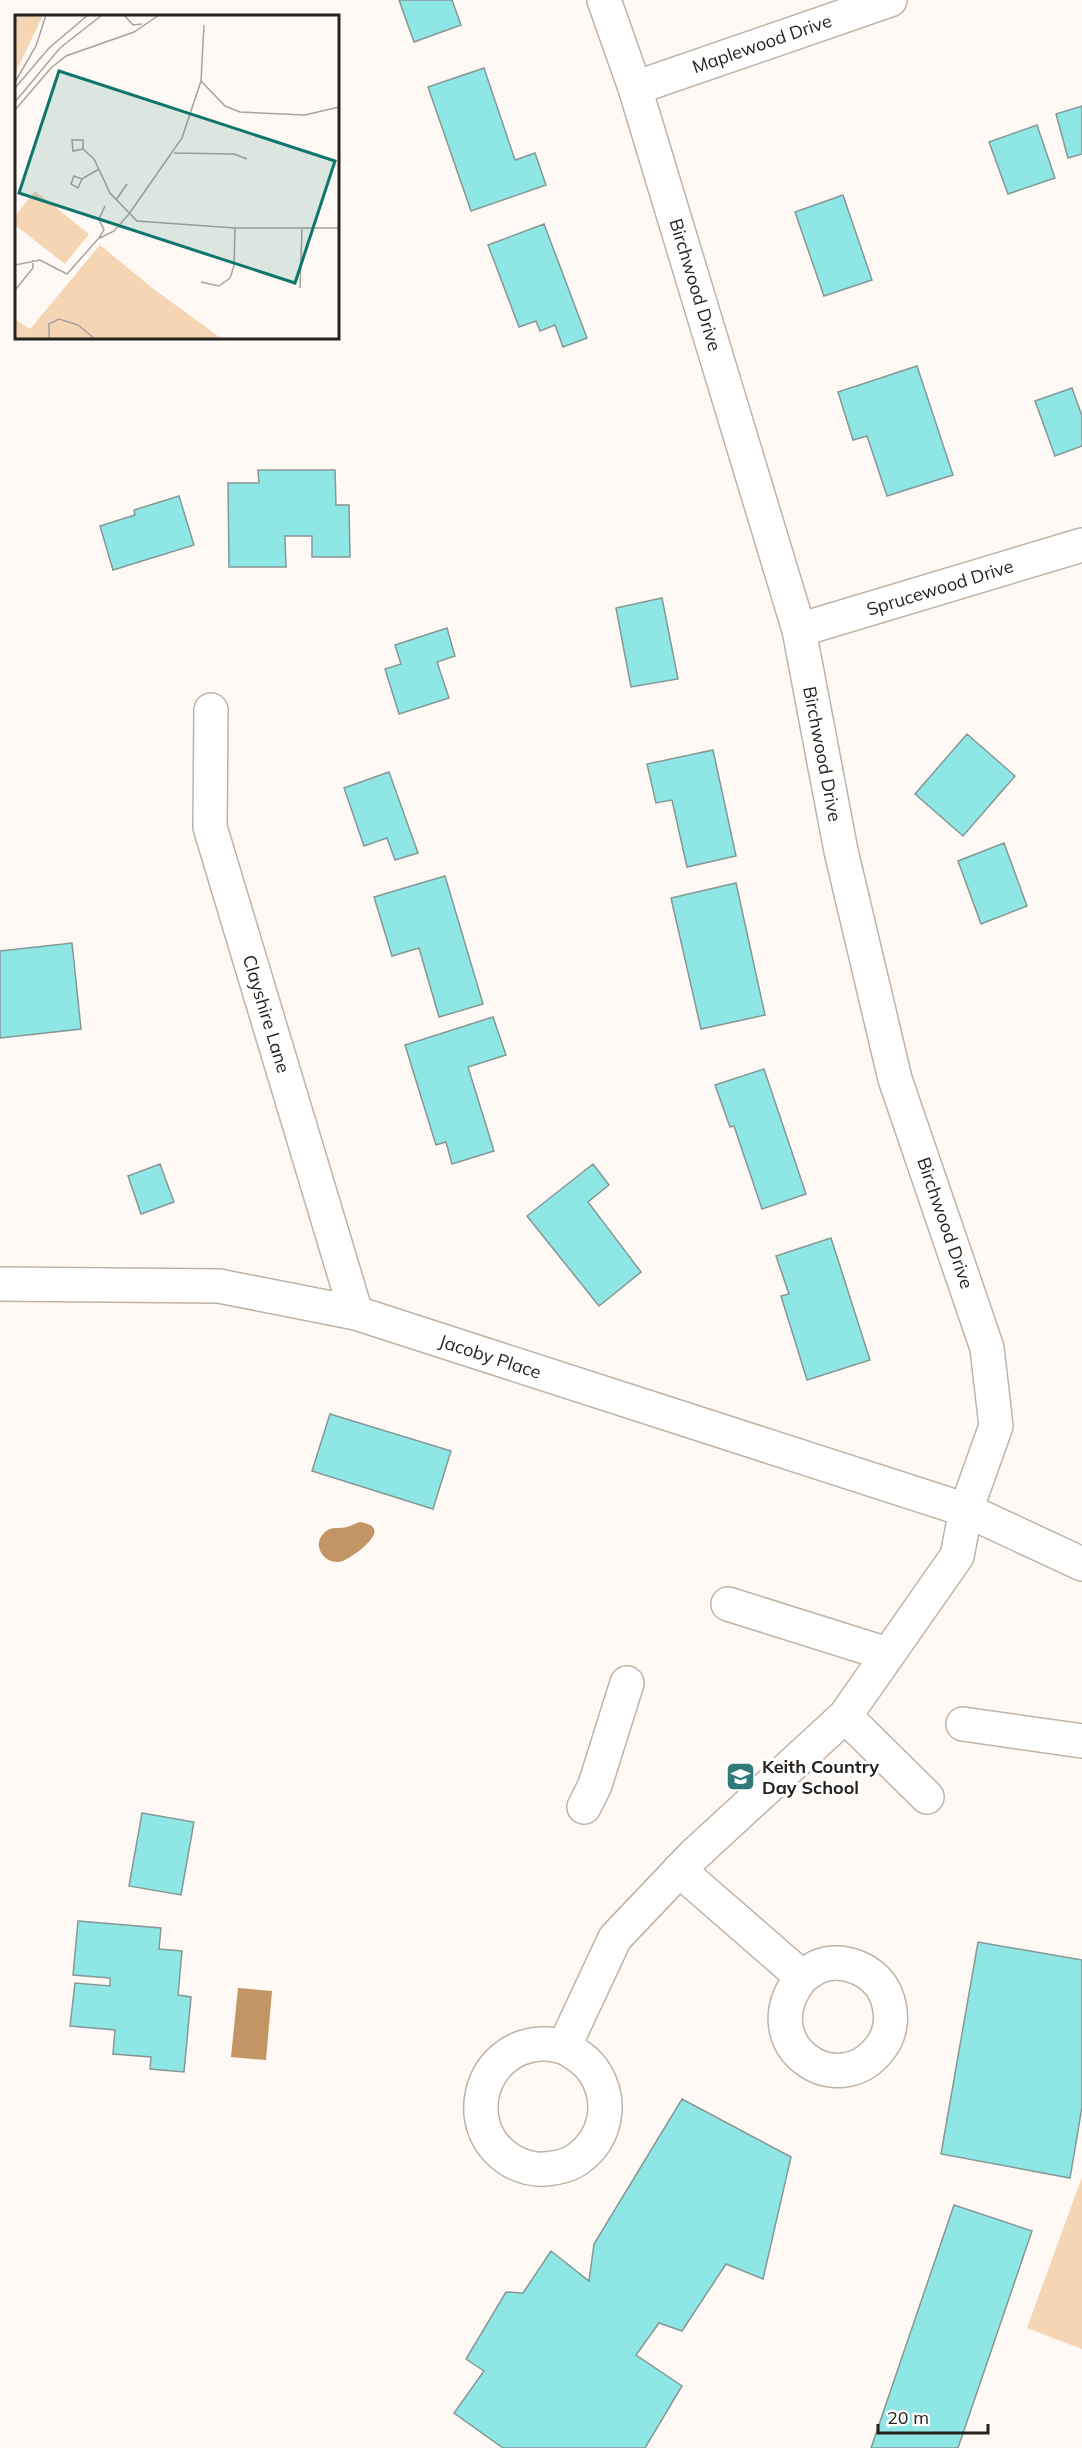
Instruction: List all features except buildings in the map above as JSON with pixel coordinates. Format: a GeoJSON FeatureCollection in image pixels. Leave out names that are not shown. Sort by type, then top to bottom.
{"type":"FeatureCollection","features":[{"type":"Feature","properties":{"kind":"street","name":"Birchwood Drive"},"geometry":{"type":"LineString","coordinates":[[564,2047],[615,1938],[679,1870],[845,1716],[957,1556],[966,1510],[996,1426],[987,1348],[895,1079],[841,851],[799,630],[635,88],[603,0]]}},
{"type":"Feature","properties":{"kind":"street","name":"Maplewood Drive"},"geometry":{"type":"LineString","coordinates":[[635,88],[890,0]]}},
{"type":"Feature","properties":{"kind":"street","name":"Sprucewood Drive"},"geometry":{"type":"LineString","coordinates":[[799,630],[1082,545]]}},
{"type":"Feature","properties":{"kind":"street","name":"Clayshire Lane"},"geometry":{"type":"LineString","coordinates":[[211,710],[210,827],[356,1313]]}},
{"type":"Feature","properties":{"kind":"street","name":"Jacoby Place"},"geometry":{"type":"LineString","coordinates":[[0,1284],[219,1286],[356,1313],[966,1510],[1082,1564]]}},
{"type":"Feature","properties":{"kind":"street"},"geometry":{"type":"LineString","coordinates":[[728,1604],[887,1654]]}},
{"type":"Feature","properties":{"kind":"street"},"geometry":{"type":"LineString","coordinates":[[584,1807],[595,1785],[627,1683]]}},
{"type":"Feature","properties":{"kind":"street"},"geometry":{"type":"LineString","coordinates":[[845,1716],[927,1797]]}},
{"type":"Feature","properties":{"kind":"street"},"geometry":{"type":"LineString","coordinates":[[963,1724],[1082,1741]]}},
{"type":"Feature","properties":{"kind":"street"},"geometry":{"type":"LineString","coordinates":[[679,1870],[802,1977]]}},
{"type":"Feature","properties":{"kind":"shaded area"},"geometry":{"type":"Polygon","coordinates":[[[360,1522],[374,1529],[374,1535],[364,1547],[351,1557],[338,1562],[322,1555],[319,1544],[325,1532],[360,1522]]]}},
{"type":"Feature","properties":{"kind":"shaded area"},"geometry":{"type":"Polygon","coordinates":[[[238,1988],[272,1991],[266,2060],[231,2057],[238,1988]]]}},
{"type":"Feature","properties":{"kind":"shaded area"},"geometry":{"type":"Polygon","coordinates":[[[1082,2177],[1082,2349],[1027,2328],[1082,2177]]]}},
{"type":"Feature","properties":{"kind":"place","name":"Keith Country Day School"},"geometry":{"type":"Point","coordinates":[741,1777]}}]}
